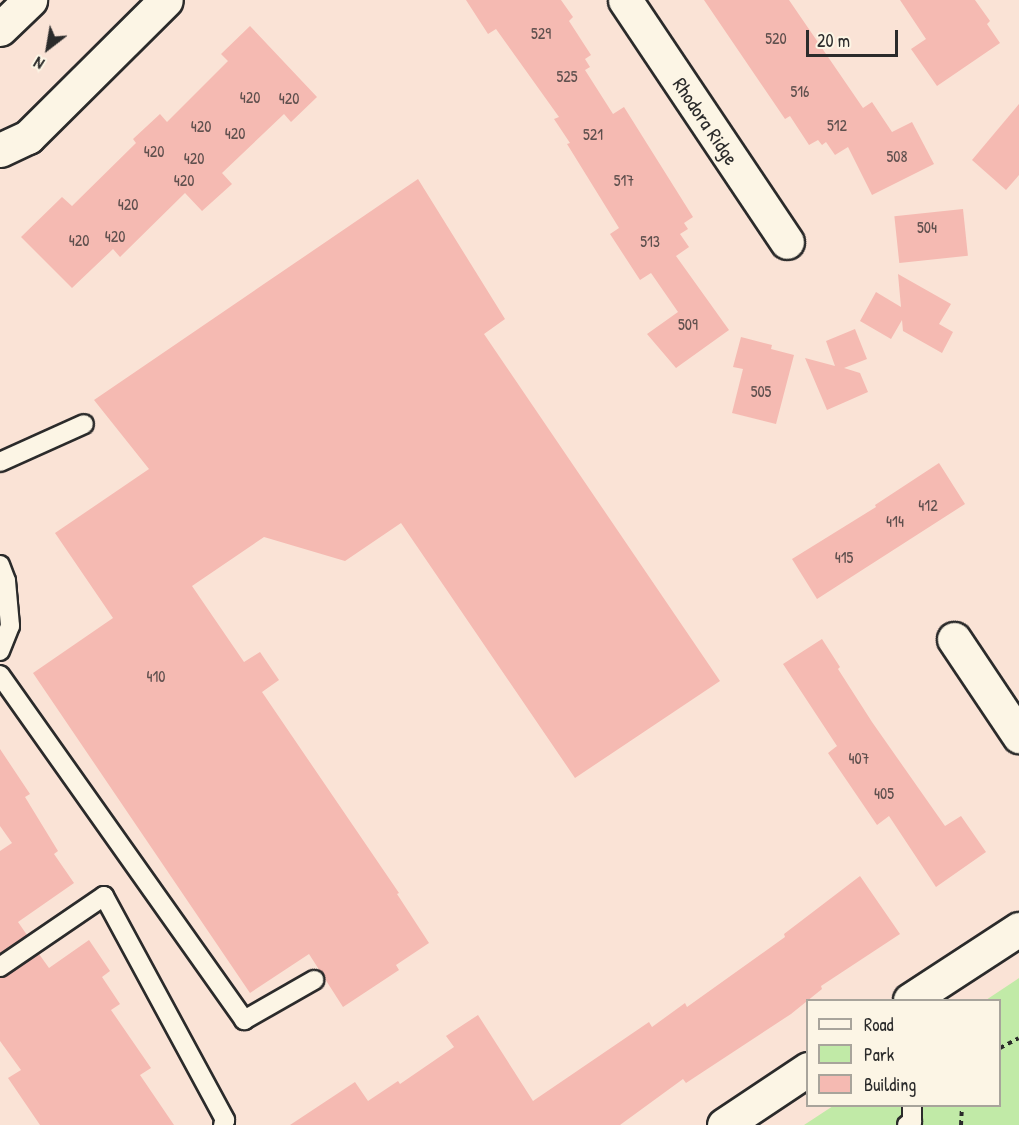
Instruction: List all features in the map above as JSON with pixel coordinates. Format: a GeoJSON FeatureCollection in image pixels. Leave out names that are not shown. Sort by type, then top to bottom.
{"type":"FeatureCollection","features":[{"type":"Feature","properties":{"kind":"street"},"geometry":{"type":"LineString","coordinates":[[0,29],[30,0]]}},
{"type":"Feature","properties":{"kind":"street"},"geometry":{"type":"LineString","coordinates":[[0,150],[28,137],[166,0]]}},
{"type":"Feature","properties":{"kind":"street","name":"Rhodora Ridge"},"geometry":{"type":"LineString","coordinates":[[625,0],[787,242]]}},
{"type":"Feature","properties":{"kind":"street"},"geometry":{"type":"LineString","coordinates":[[954,639],[1019,736]]}},
{"type":"Feature","properties":{"kind":"street"},"geometry":{"type":"LineString","coordinates":[[912,999],[1019,929]]}},
{"type":"Feature","properties":{"kind":"street"},"geometry":{"type":"LineString","coordinates":[[724,1125],[806,1070]]}},
{"type":"Feature","properties":{"kind":"lane"},"geometry":{"type":"LineString","coordinates":[[0,462],[84,424]]}},
{"type":"Feature","properties":{"kind":"lane"},"geometry":{"type":"LineString","coordinates":[[0,651],[10,626],[2,577]]}},
{"type":"Feature","properties":{"kind":"lane"},"geometry":{"type":"LineString","coordinates":[[0,675],[244,1020],[314,980]]}},
{"type":"Feature","properties":{"kind":"lane"},"geometry":{"type":"LineString","coordinates":[[0,967],[104,896],[225,1120],[223,1125]]}},
{"type":"Feature","properties":{"kind":"lane"},"geometry":{"type":"LineString","coordinates":[[907,1125],[912,1122],[912,1107]]}},
{"type":"Feature","properties":{"kind":"path"},"geometry":{"type":"LineString","coordinates":[[1001,1047],[1018,1039]]}},
{"type":"Feature","properties":{"kind":"path"},"geometry":{"type":"LineString","coordinates":[[961,1125],[962,1107]]}},
{"type":"Feature","properties":{"kind":"green space"},"geometry":{"type":"Polygon","coordinates":[[[1019,978],[1019,1125],[804,1125],[831,1107],[1001,1107],[1001,999],[988,999],[1019,978]]]}},
{"type":"Feature","properties":{"kind":"building"},"geometry":{"type":"Polygon","coordinates":[[[466,0],[561,0],[573,17],[569,21],[591,55],[585,59],[590,67],[585,70],[613,114],[624,107],[693,217],[684,223],[688,229],[680,234],[689,247],[676,256],[729,330],[676,368],[647,334],[678,312],[651,273],[640,280],[610,234],[619,228],[567,144],[570,143],[554,119],[559,117],[496,29],[488,34],[466,0]]]}},
{"type":"Feature","properties":{"kind":"building"},"geometry":{"type":"Polygon","coordinates":[[[704,0],[789,0],[863,108],[872,102],[892,132],[912,122],[934,164],[872,195],[848,147],[835,155],[826,142],[822,145],[818,140],[809,145],[790,116],[785,119],[704,0]]]}},
{"type":"Feature","properties":{"kind":"building"},"geometry":{"type":"Polygon","coordinates":[[[900,0],[975,0],[990,21],[987,24],[1000,43],[937,86],[911,49],[926,39],[900,0]]]}},
{"type":"Feature","properties":{"kind":"building"},"geometry":{"type":"Polygon","coordinates":[[[250,26],[317,97],[291,122],[284,114],[222,173],[232,184],[202,211],[185,193],[120,257],[113,249],[72,288],[21,237],[62,197],[72,206],[136,143],[133,139],[160,114],[167,122],[228,61],[221,54],[250,26]]]}},
{"type":"Feature","properties":{"kind":"building"},"geometry":{"type":"Polygon","coordinates":[[[1019,104],[1019,175],[1006,190],[972,160],[1019,104]]]}},
{"type":"Feature","properties":{"kind":"building"},"geometry":{"type":"Polygon","coordinates":[[[418,179],[505,319],[484,334],[720,681],[575,778],[401,523],[345,561],[264,537],[192,586],[244,662],[260,652],[279,680],[262,692],[399,893],[397,894],[429,943],[396,965],[399,970],[343,1007],[309,954],[250,993],[33,673],[113,618],[55,533],[149,469],[94,400],[418,179]]]}},
{"type":"Feature","properties":{"kind":"building"},"geometry":{"type":"Polygon","coordinates":[[[963,209],[968,256],[899,263],[894,216],[963,209]]]}},
{"type":"Feature","properties":{"kind":"building"},"geometry":{"type":"Polygon","coordinates":[[[898,274],[951,304],[939,324],[953,332],[942,353],[903,331],[902,320],[891,339],[860,321],[876,292],[901,307],[898,274]]]}},
{"type":"Feature","properties":{"kind":"building"},"geometry":{"type":"Polygon","coordinates":[[[855,329],[867,359],[844,368],[860,373],[868,392],[827,410],[805,358],[835,366],[826,341],[855,329]]]}},
{"type":"Feature","properties":{"kind":"building"},"geometry":{"type":"Polygon","coordinates":[[[741,337],[772,345],[771,349],[794,355],[776,424],[732,413],[743,369],[733,367],[741,337]]]}},
{"type":"Feature","properties":{"kind":"building"},"geometry":{"type":"Polygon","coordinates":[[[939,463],[965,504],[817,599],[792,559],[876,507],[875,505],[939,463]]]}},
{"type":"Feature","properties":{"kind":"building"},"geometry":{"type":"Polygon","coordinates":[[[822,639],[872,722],[945,826],[961,816],[986,852],[936,887],[889,816],[877,825],[828,753],[837,746],[783,664],[822,639]]]}},
{"type":"Feature","properties":{"kind":"building"},"geometry":{"type":"Polygon","coordinates":[[[0,749],[30,794],[25,797],[58,851],[54,854],[74,883],[18,922],[27,935],[0,953],[0,851],[12,843],[0,826],[0,749]]]}},
{"type":"Feature","properties":{"kind":"building"},"geometry":{"type":"Polygon","coordinates":[[[860,876],[900,934],[821,986],[822,989],[810,999],[806,999],[806,1002],[791,1014],[686,1083],[683,1079],[620,1125],[290,1125],[355,1082],[368,1101],[398,1081],[400,1084],[454,1047],[446,1036],[478,1015],[533,1101],[649,1022],[652,1027],[685,1003],[687,1007],[785,937],[784,934],[860,876]]]}},
{"type":"Feature","properties":{"kind":"building"},"geometry":{"type":"Polygon","coordinates":[[[89,940],[110,971],[102,977],[120,1004],[111,1010],[151,1068],[140,1075],[174,1125],[40,1125],[8,1078],[21,1070],[0,1041],[0,978],[39,954],[49,968],[89,940]]]}}]}
